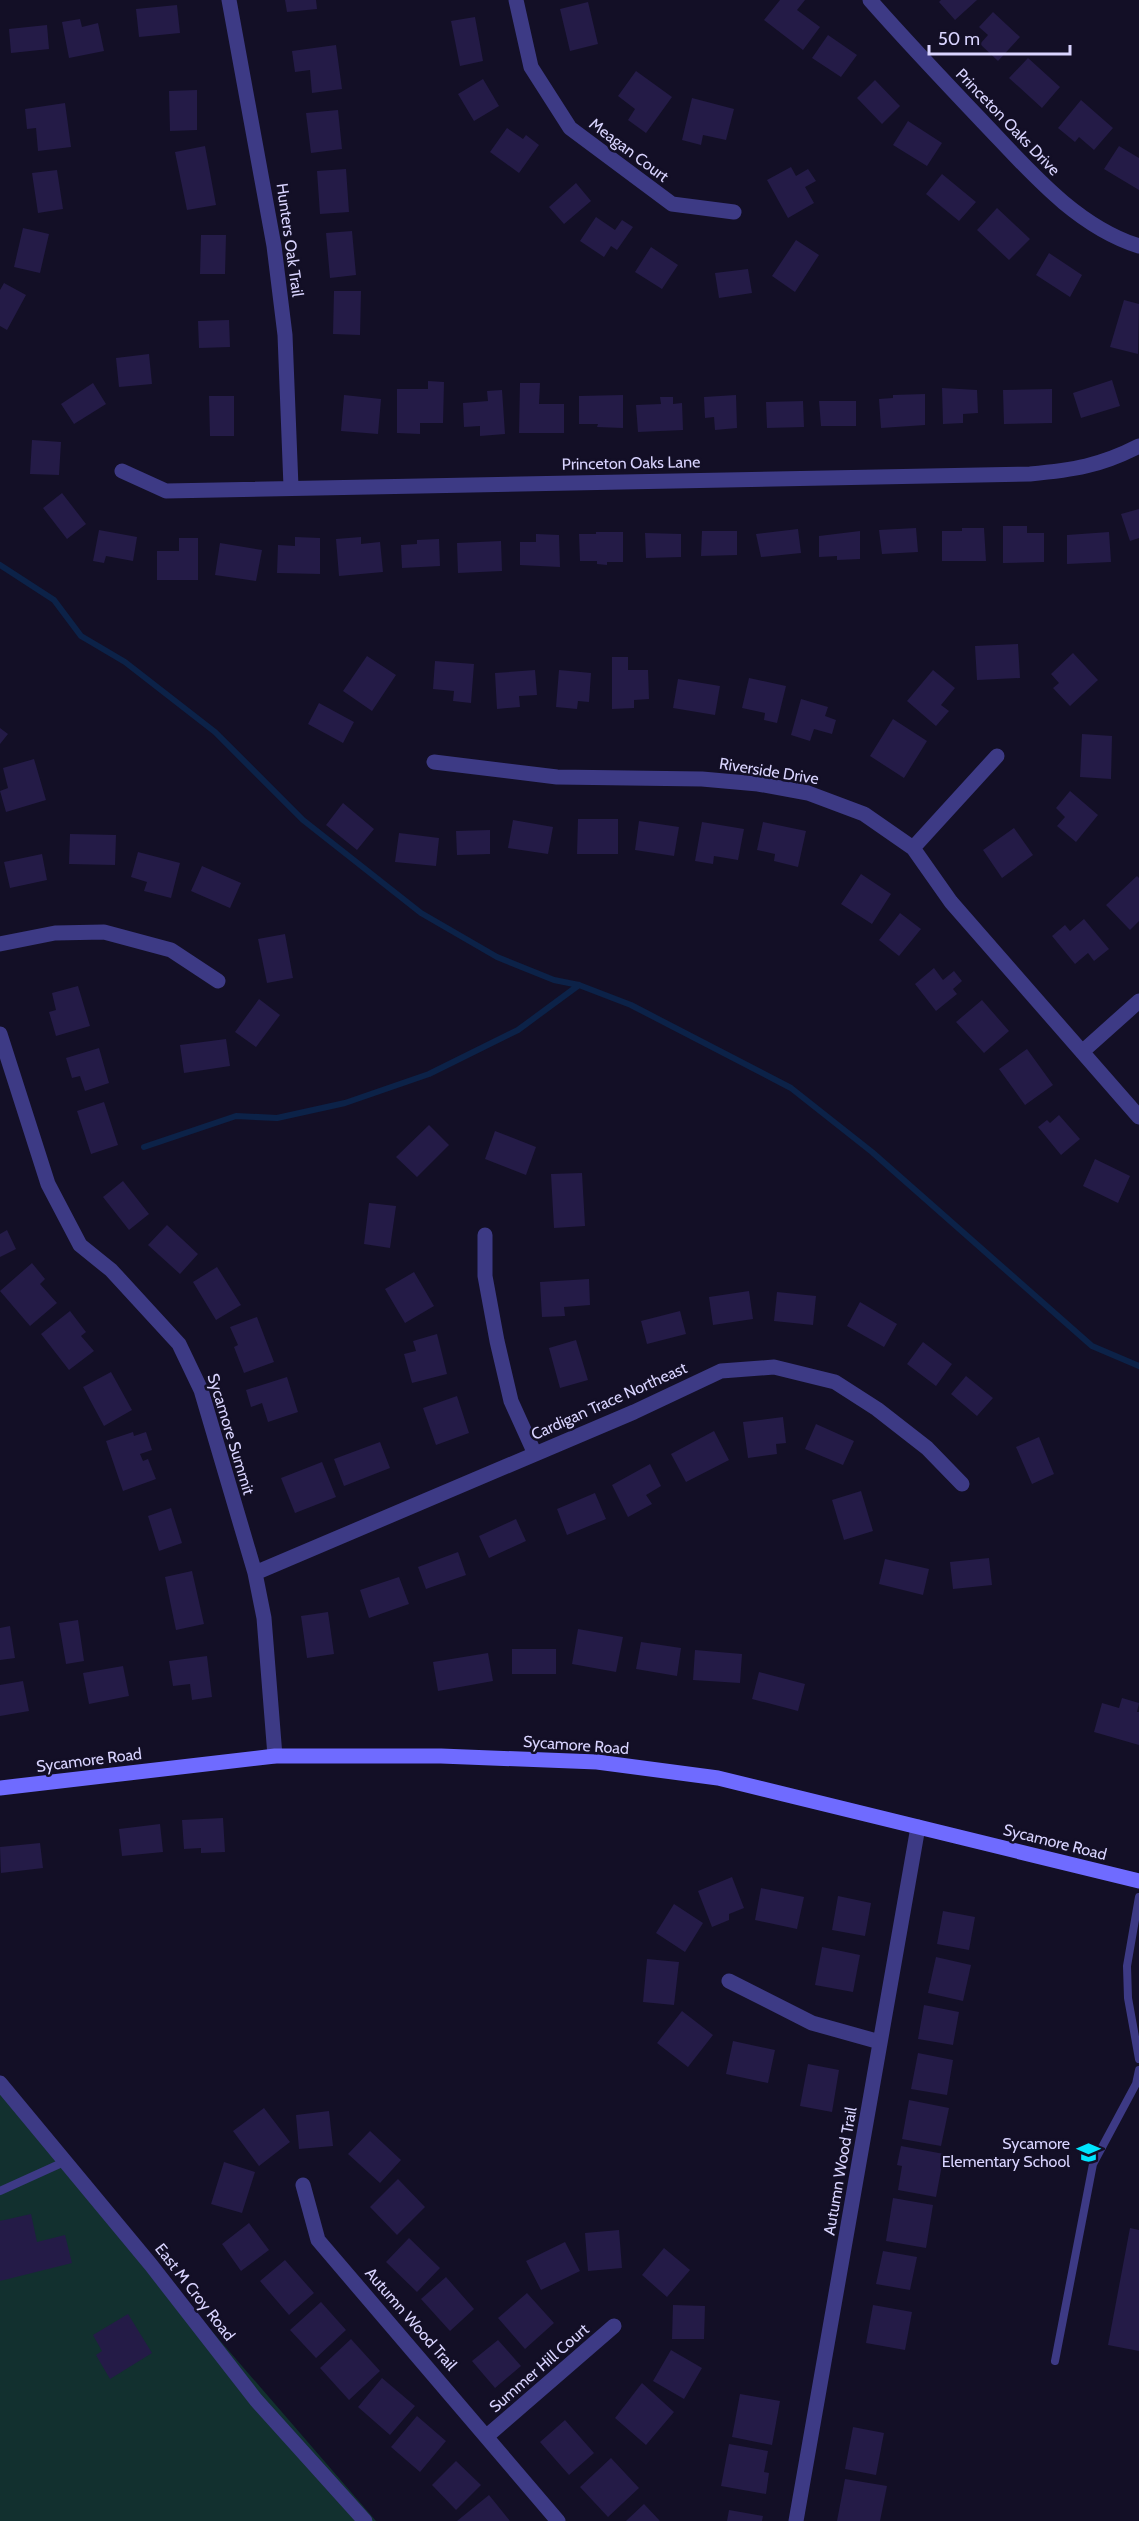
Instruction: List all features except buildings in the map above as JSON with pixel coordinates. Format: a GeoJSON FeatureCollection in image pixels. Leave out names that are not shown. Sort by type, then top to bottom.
{"type":"FeatureCollection","features":[{"type":"Feature","properties":{"kind":"street","name":"Hunters Oak Trail"},"geometry":{"type":"LineString","coordinates":[[229,0],[274,246],[285,335],[291,487]]}},
{"type":"Feature","properties":{"kind":"street","name":"Meagan Court"},"geometry":{"type":"LineString","coordinates":[[516,0],[531,67],[570,128],[672,204],[734,212]]}},
{"type":"Feature","properties":{"kind":"street","name":"Princeton Oaks Drive"},"geometry":{"type":"LineString","coordinates":[[870,0],[938,75],[1059,200],[1120,240],[1139,246]]}},
{"type":"Feature","properties":{"kind":"street","name":"Princeton Oaks Lane"},"geometry":{"type":"LineString","coordinates":[[123,471],[166,491],[1030,474],[1076,469],[1112,460],[1139,446]]}},
{"type":"Feature","properties":{"kind":"street"},"geometry":{"type":"LineString","coordinates":[[913,848],[997,756]]}},
{"type":"Feature","properties":{"kind":"street","name":"Riverside Drive"},"geometry":{"type":"LineString","coordinates":[[434,762],[557,777],[702,779],[808,793],[864,814],[913,848],[951,902],[1139,1117]]}},
{"type":"Feature","properties":{"kind":"street"},"geometry":{"type":"LineString","coordinates":[[0,944],[55,933],[104,932],[171,950],[218,981]]}},
{"type":"Feature","properties":{"kind":"street"},"geometry":{"type":"LineString","coordinates":[[1082,1052],[1139,1001]]}},
{"type":"Feature","properties":{"kind":"street","name":"Sycamore Summit"},"geometry":{"type":"LineString","coordinates":[[0,1034],[48,1184],[80,1245],[111,1270],[179,1344],[201,1390],[255,1573],[264,1618],[275,1756]]}},
{"type":"Feature","properties":{"kind":"street"},"geometry":{"type":"LineString","coordinates":[[485,1235],[485,1276],[497,1341],[511,1401],[534,1454]]}},
{"type":"Feature","properties":{"kind":"street","name":"Cardigan Trace Northeast"},"geometry":{"type":"LineString","coordinates":[[255,1573],[634,1412],[721,1371],[774,1367],[835,1382],[878,1409],[927,1449],[962,1484]]}},
{"type":"Feature","properties":{"kind":"street","name":"Sycamore Road"},"geometry":{"type":"LineString","coordinates":[[0,1788],[275,1756],[441,1756],[597,1762],[718,1778],[1139,1881]]}},
{"type":"Feature","properties":{"kind":"street","name":"Autumn Wood Trail"},"geometry":{"type":"LineString","coordinates":[[796,2521],[918,1827]]}},
{"type":"Feature","properties":{"kind":"street"},"geometry":{"type":"LineString","coordinates":[[729,1981],[812,2023],[880,2042]]}},
{"type":"Feature","properties":{"kind":"street","name":"East M Croy Road"},"geometry":{"type":"LineString","coordinates":[[0,2083],[151,2265],[256,2400],[365,2521]]}},
{"type":"Feature","properties":{"kind":"street","name":"Autumn Wood Trail"},"geometry":{"type":"LineString","coordinates":[[303,2185],[318,2240],[558,2521]]}},
{"type":"Feature","properties":{"kind":"street","name":"Summer Hill Court"},"geometry":{"type":"LineString","coordinates":[[487,2436],[614,2326]]}},
{"type":"Feature","properties":{"kind":"lane"},"geometry":{"type":"LineString","coordinates":[[1139,1897],[1127,1966],[1128,1998],[1139,2059]]}},
{"type":"Feature","properties":{"kind":"lane"},"geometry":{"type":"LineString","coordinates":[[1128,1998],[1139,2007]]}},
{"type":"Feature","properties":{"kind":"lane"},"geometry":{"type":"LineString","coordinates":[[1055,2361],[1093,2164],[1136,2084],[1139,2070]]}},
{"type":"Feature","properties":{"kind":"lane"},"geometry":{"type":"LineString","coordinates":[[0,2191],[64,2162]]}},
{"type":"Feature","properties":{"kind":"green space"},"geometry":{"type":"Polygon","coordinates":[[[0,2086],[376,2521],[0,2521],[0,2086]]]}},
{"type":"Feature","properties":{"kind":"waterway"},"geometry":{"type":"LineString","coordinates":[[0,565],[54,600],[81,636],[125,662],[215,732],[303,820],[421,913],[497,957],[554,980],[579,985],[631,1005],[791,1088],[872,1152],[1092,1346],[1139,1366]]}},
{"type":"Feature","properties":{"kind":"waterway"},"geometry":{"type":"LineString","coordinates":[[144,1147],[236,1116],[277,1118],[345,1103],[429,1074],[518,1030],[579,985]]}},
{"type":"Feature","properties":{"kind":"place","name":"Sycamore Elementary School"},"geometry":{"type":"Point","coordinates":[1088,2152]}}]}
